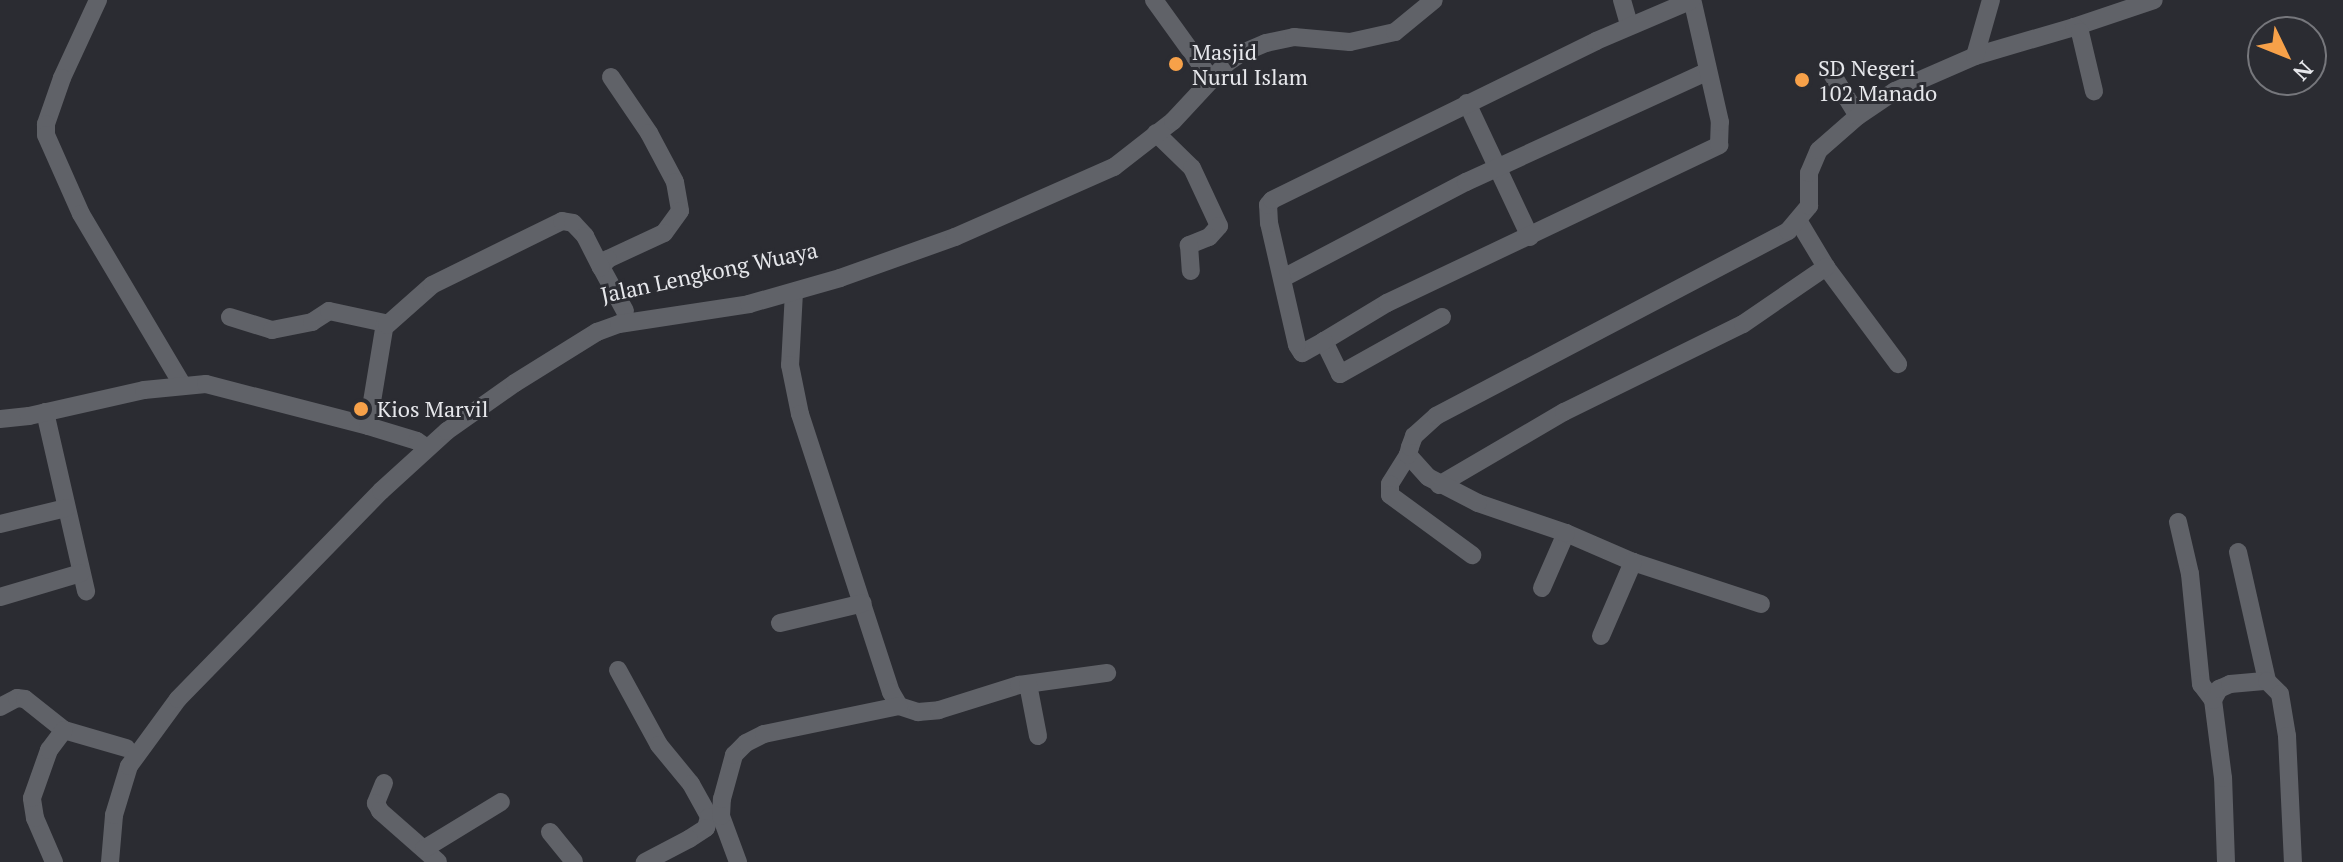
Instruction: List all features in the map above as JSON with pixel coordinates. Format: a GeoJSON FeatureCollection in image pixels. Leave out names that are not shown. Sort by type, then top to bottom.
{"type":"FeatureCollection","features":[{"type":"Feature","properties":{"kind":"street"},"geometry":{"type":"LineString","coordinates":[[98,0],[62,78],[46,124],[46,135],[81,214],[182,384]]}},
{"type":"Feature","properties":{"kind":"street"},"geometry":{"type":"LineString","coordinates":[[1154,0],[1211,79]]}},
{"type":"Feature","properties":{"kind":"street","name":"Jalan Lengkong Wuaya"},"geometry":{"type":"LineString","coordinates":[[110,862],[114,815],[129,766],[178,699],[422,445],[491,399],[597,332],[630,322],[749,304],[794,292],[955,237],[1114,167],[1182,113],[1233,58],[1266,43],[1294,37],[1350,42],[1395,32],[1434,0]]}},
{"type":"Feature","properties":{"kind":"street"},"geometry":{"type":"LineString","coordinates":[[1622,0],[1629,25]]}},
{"type":"Feature","properties":{"kind":"street"},"geometry":{"type":"LineString","coordinates":[[1975,56],[1991,0]]}},
{"type":"Feature","properties":{"kind":"street"},"geometry":{"type":"LineString","coordinates":[[1472,555],[1390,495],[1390,484],[1408,455],[1414,436],[1436,416],[1749,253],[1799,222],[1809,206],[1809,173],[1816,155],[1858,116],[1895,91],[1975,56],[2154,0]]}},
{"type":"Feature","properties":{"kind":"street"},"geometry":{"type":"LineString","coordinates":[[1693,1],[1720,122],[1719,145],[1387,303],[1302,353],[1297,345],[1269,223],[1268,205],[1272,200],[1629,25],[1693,1]]}},
{"type":"Feature","properties":{"kind":"street"},"geometry":{"type":"LineString","coordinates":[[2074,27],[2080,32],[2094,91]]}},
{"type":"Feature","properties":{"kind":"street"},"geometry":{"type":"LineString","coordinates":[[1283,278],[1498,167],[1708,71]]}},
{"type":"Feature","properties":{"kind":"street"},"geometry":{"type":"LineString","coordinates":[[1832,74],[1858,116]]}},
{"type":"Feature","properties":{"kind":"street"},"geometry":{"type":"LineString","coordinates":[[601,267],[608,259],[664,233],[680,211],[675,182],[611,77]]}},
{"type":"Feature","properties":{"kind":"street"},"geometry":{"type":"LineString","coordinates":[[1467,103],[1530,237]]}},
{"type":"Feature","properties":{"kind":"street"},"geometry":{"type":"LineString","coordinates":[[1156,133],[1192,168],[1219,226],[1209,237],[1189,245],[1191,271]]}},
{"type":"Feature","properties":{"kind":"street","name":"Jalan Lengkong Wuaya"},"geometry":{"type":"LineString","coordinates":[[98,862],[104,815],[126,748],[184,678],[471,400],[590,324],[625,311],[724,297],[807,278],[946,229],[1119,153],[1133,150]]}},
{"type":"Feature","properties":{"kind":"street"},"geometry":{"type":"LineString","coordinates":[[368,426],[387,325],[432,285],[562,221],[573,223],[585,236],[625,311]]}},
{"type":"Feature","properties":{"kind":"street"},"geometry":{"type":"LineString","coordinates":[[1799,222],[1826,267],[1898,364]]}},
{"type":"Feature","properties":{"kind":"street"},"geometry":{"type":"LineString","coordinates":[[1439,485],[1564,412],[1743,324],[1826,267]]}},
{"type":"Feature","properties":{"kind":"street"},"geometry":{"type":"LineString","coordinates":[[794,292],[790,353],[793,384],[891,692],[899,706]]}},
{"type":"Feature","properties":{"kind":"street"},"geometry":{"type":"LineString","coordinates":[[230,317],[278,330],[312,322],[329,311],[382,321],[387,325]]}},
{"type":"Feature","properties":{"kind":"street"},"geometry":{"type":"LineString","coordinates":[[1324,341],[1340,374],[1442,317]]}},
{"type":"Feature","properties":{"kind":"street"},"geometry":{"type":"LineString","coordinates":[[0,419],[182,384],[232,388],[285,407],[368,426],[422,445]]}},
{"type":"Feature","properties":{"kind":"street"},"geometry":{"type":"LineString","coordinates":[[0,597],[84,582],[45,412]]}},
{"type":"Feature","properties":{"kind":"street"},"geometry":{"type":"LineString","coordinates":[[1408,455],[1439,485],[1505,515],[1566,533],[1633,562],[1761,604]]}},
{"type":"Feature","properties":{"kind":"street"},"geometry":{"type":"LineString","coordinates":[[0,524],[66,508]]}},
{"type":"Feature","properties":{"kind":"street"},"geometry":{"type":"LineString","coordinates":[[2178,522],[2190,574],[2201,684],[2213,700],[2223,778],[2226,862]]}},
{"type":"Feature","properties":{"kind":"street"},"geometry":{"type":"LineString","coordinates":[[1542,588],[1566,533]]}},
{"type":"Feature","properties":{"kind":"street"},"geometry":{"type":"LineString","coordinates":[[2238,552],[2267,681],[2280,694],[2287,736],[2293,862]]}},
{"type":"Feature","properties":{"kind":"street"},"geometry":{"type":"LineString","coordinates":[[1601,636],[1633,562]]}},
{"type":"Feature","properties":{"kind":"street"},"geometry":{"type":"LineString","coordinates":[[780,623],[863,603]]}},
{"type":"Feature","properties":{"kind":"street"},"geometry":{"type":"LineString","coordinates":[[618,670],[659,745],[691,784],[709,817],[706,828],[645,862]]}},
{"type":"Feature","properties":{"kind":"street"},"geometry":{"type":"LineString","coordinates":[[738,862],[725,830],[722,807],[725,779],[734,755],[746,743],[764,734],[899,706],[918,712],[939,710],[1028,684],[1107,673]]}},
{"type":"Feature","properties":{"kind":"street"},"geometry":{"type":"LineString","coordinates":[[2213,700],[2219,689],[2230,684],[2267,681]]}},
{"type":"Feature","properties":{"kind":"street"},"geometry":{"type":"LineString","coordinates":[[1028,684],[1038,736]]}},
{"type":"Feature","properties":{"kind":"street"},"geometry":{"type":"LineString","coordinates":[[0,707],[17,698],[25,699],[64,730],[126,748]]}},
{"type":"Feature","properties":{"kind":"street"},"geometry":{"type":"LineString","coordinates":[[54,862],[35,818],[32,798],[49,750],[64,730]]}},
{"type":"Feature","properties":{"kind":"street"},"geometry":{"type":"LineString","coordinates":[[384,783],[376,803],[380,811],[431,856],[501,802]]}},
{"type":"Feature","properties":{"kind":"street"},"geometry":{"type":"LineString","coordinates":[[550,832],[574,862]]}},
{"type":"Feature","properties":{"kind":"place","name":"Masjid Nurul Islam"},"geometry":{"type":"Point","coordinates":[1176,64]}},
{"type":"Feature","properties":{"kind":"place","name":"SD Negeri 102 Manado"},"geometry":{"type":"Point","coordinates":[1802,80]}},
{"type":"Feature","properties":{"kind":"place","name":"Kios Marvil"},"geometry":{"type":"Point","coordinates":[361,409]}}]}
